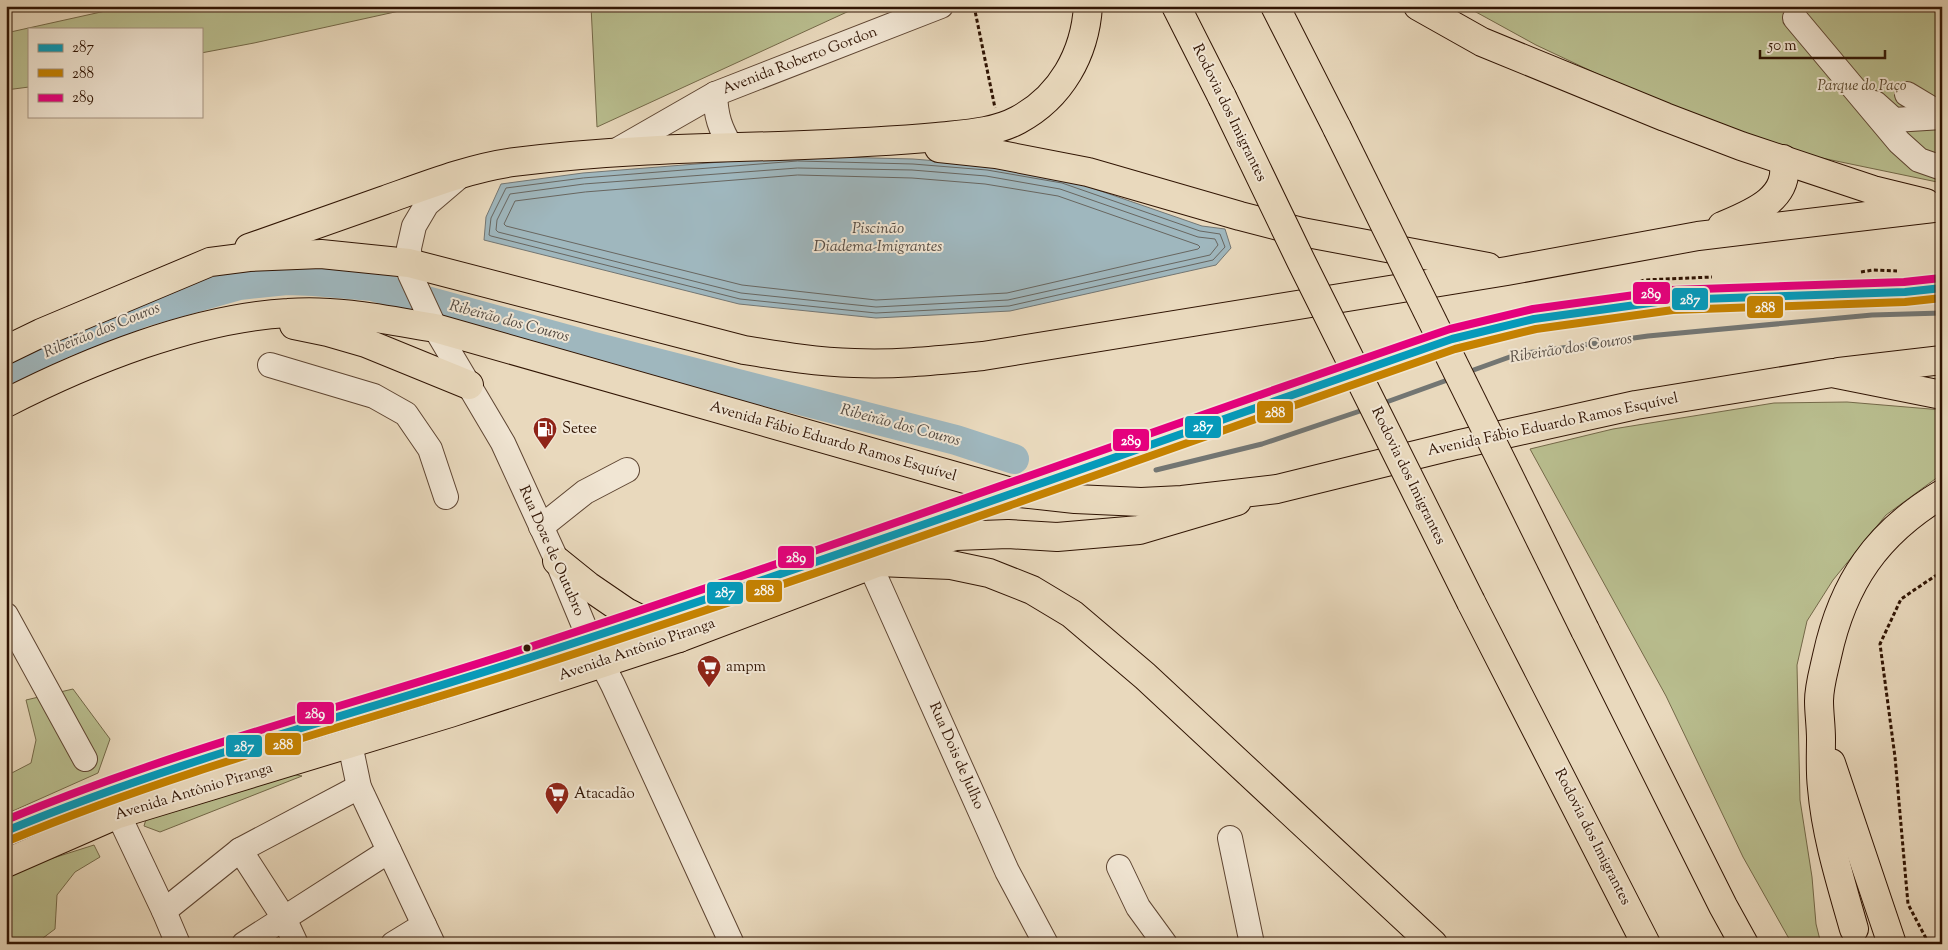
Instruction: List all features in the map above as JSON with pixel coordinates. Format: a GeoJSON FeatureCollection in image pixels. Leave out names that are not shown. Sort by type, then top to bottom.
{"type":"FeatureCollection","features":[{"type":"Feature","properties":{"kind":"main road"},"geometry":{"type":"LineString","coordinates":[[6,350],[41,333],[210,262],[463,173],[512,162],[731,147],[871,143],[993,130],[1017,120],[1040,106],[1062,83],[1078,55],[1087,26],[1088,6]]}},
{"type":"Feature","properties":{"kind":"main road","name":"Rodovia dos Imigrantes"},"geometry":{"type":"LineString","coordinates":[[1176,6],[1471,602],[1646,944]]}},
{"type":"Feature","properties":{"kind":"main road"},"geometry":{"type":"LineString","coordinates":[[1275,6],[1585,630],[1723,906],[1744,944]]}},
{"type":"Feature","properties":{"kind":"main road"},"geometry":{"type":"LineString","coordinates":[[1418,6],[1482,42],[1665,117],[1741,146],[1783,158],[1873,190],[1942,207]]}},
{"type":"Feature","properties":{"kind":"main road"},"geometry":{"type":"LineString","coordinates":[[871,143],[956,149],[1034,161],[1088,172],[1302,232],[1507,271]]}},
{"type":"Feature","properties":{"kind":"main road"},"geometry":{"type":"LineString","coordinates":[[1698,236],[1747,215],[1773,197],[1783,185],[1785,168],[1783,158]]}},
{"type":"Feature","properties":{"kind":"main road"},"geometry":{"type":"LineString","coordinates":[[210,262],[250,257],[321,254],[409,269],[744,350],[798,360],[855,363],[919,362],[984,356],[1507,271],[1698,236],[1942,207]]}},
{"type":"Feature","properties":{"kind":"main road","name":"Avenida Fábio Eduardo Ramos Esquível"},"geometry":{"type":"LineString","coordinates":[[6,403],[46,382],[117,354],[188,331],[251,316],[288,312],[327,313],[433,324],[860,450],[1011,492],[1075,499],[1141,502],[1182,500],[1277,489],[1456,445],[1636,405],[1832,373],[1942,360]]}},
{"type":"Feature","properties":{"kind":"main road"},"geometry":{"type":"LineString","coordinates":[[251,316],[328,332],[366,343],[469,386]]}},
{"type":"Feature","properties":{"kind":"main road"},"geometry":{"type":"LineString","coordinates":[[1832,373],[1942,395]]}},
{"type":"Feature","properties":{"kind":"main road","name":"Avenida Antônio Piranga"},"geometry":{"type":"LineString","coordinates":[[6,863],[118,814],[450,713],[679,638],[874,564],[956,536],[1008,534],[1057,538],[1139,530],[1277,489]]}},
{"type":"Feature","properties":{"kind":"main road"},"geometry":{"type":"LineString","coordinates":[[1854,929],[1836,864],[1822,788],[1819,699],[1824,669],[1833,629],[1841,605],[1878,545],[1900,524],[1942,494]]}},
{"type":"Feature","properties":{"kind":"main road"},"geometry":{"type":"LineString","coordinates":[[557,561],[588,586],[626,612],[679,638]]}},
{"type":"Feature","properties":{"kind":"main road"},"geometry":{"type":"LineString","coordinates":[[874,564],[951,565],[989,573],[1032,590],[1072,614],[1145,676],[1433,944]]}},
{"type":"Feature","properties":{"kind":"main road"},"geometry":{"type":"LineString","coordinates":[[1821,733],[1892,944]]}},
{"type":"Feature","properties":{"kind":"street","name":"Avenida Roberto Gordon"},"geometry":{"type":"LineString","coordinates":[[610,154],[715,94],[941,6]]}},
{"type":"Feature","properties":{"kind":"street"},"geometry":{"type":"LineString","coordinates":[[1802,12],[1807,14],[1809,26],[1879,108],[1894,120],[1913,130],[1924,148],[1935,160],[1942,162]]}},
{"type":"Feature","properties":{"kind":"street"},"geometry":{"type":"LineString","coordinates":[[1802,12],[1899,142],[1919,160],[1942,168]]}},
{"type":"Feature","properties":{"kind":"street","name":"Avenida Roberto Gordon"},"geometry":{"type":"LineString","coordinates":[[715,94],[718,122],[731,147]]}},
{"type":"Feature","properties":{"kind":"street"},"geometry":{"type":"LineString","coordinates":[[1907,94],[1942,116]]}},
{"type":"Feature","properties":{"kind":"street"},"geometry":{"type":"LineString","coordinates":[[1894,120],[1942,116]]}},
{"type":"Feature","properties":{"kind":"street","name":"Rua Doze de Outubro"},"geometry":{"type":"LineString","coordinates":[[463,173],[427,204],[414,226],[408,248],[409,269],[433,324],[503,443],[557,561],[589,638],[732,944]]}},
{"type":"Feature","properties":{"kind":"street"},"geometry":{"type":"LineString","coordinates":[[6,831],[123,785],[496,670],[860,546],[1452,339],[1534,319],[1672,300],[1905,292],[1942,288]]}},
{"type":"Feature","properties":{"kind":"street"},"geometry":{"type":"LineString","coordinates":[[270,365],[374,396],[406,414],[430,449],[446,497]]}},
{"type":"Feature","properties":{"kind":"street"},"geometry":{"type":"LineString","coordinates":[[541,527],[585,492],[627,470]]}},
{"type":"Feature","properties":{"kind":"street","name":"Rua Dois de Julho"},"geometry":{"type":"LineString","coordinates":[[874,564],[1008,871],[1046,944]]}},
{"type":"Feature","properties":{"kind":"street"},"geometry":{"type":"LineString","coordinates":[[6,615],[85,758]]}},
{"type":"Feature","properties":{"kind":"street"},"geometry":{"type":"LineString","coordinates":[[350,744],[358,786],[429,934],[393,944]]}},
{"type":"Feature","properties":{"kind":"street"},"geometry":{"type":"LineString","coordinates":[[164,910],[240,850],[358,786]]}},
{"type":"Feature","properties":{"kind":"street"},"geometry":{"type":"LineString","coordinates":[[118,814],[164,910],[178,944]]}},
{"type":"Feature","properties":{"kind":"street"},"geometry":{"type":"LineString","coordinates":[[1230,838],[1252,944]]}},
{"type":"Feature","properties":{"kind":"street"},"geometry":{"type":"LineString","coordinates":[[240,850],[284,918],[296,944]]}},
{"type":"Feature","properties":{"kind":"street"},"geometry":{"type":"LineString","coordinates":[[244,944],[389,851]]}},
{"type":"Feature","properties":{"kind":"street"},"geometry":{"type":"LineString","coordinates":[[1119,867],[1138,907],[1165,944]]}},
{"type":"Feature","properties":{"kind":"street"},"geometry":{"type":"LineString","coordinates":[[1247,919],[1266,944]]}},
{"type":"Feature","properties":{"kind":"path"},"geometry":{"type":"LineString","coordinates":[[974,6],[996,113]]}},
{"type":"Feature","properties":{"kind":"path"},"geometry":{"type":"LineString","coordinates":[[1929,944],[1908,904],[1895,756],[1880,644],[1901,599],[1935,576],[1942,575]]}},
{"type":"Feature","properties":{"kind":"green space"},"geometry":{"type":"Polygon","coordinates":[[[128,6],[422,6],[202,53],[202,28],[29,28],[128,6]]]}},
{"type":"Feature","properties":{"kind":"green space"},"geometry":{"type":"Polygon","coordinates":[[[591,6],[860,6],[597,127],[591,6]]]}},
{"type":"Feature","properties":{"kind":"green space","name":"Parque do Paço"},"geometry":{"type":"Polygon","coordinates":[[[1465,6],[1942,6],[1942,183],[1740,141],[1536,45],[1465,6]]]}},
{"type":"Feature","properties":{"kind":"green space"},"geometry":{"type":"Polygon","coordinates":[[[28,28],[28,87],[6,90],[6,33],[28,28]]]}},
{"type":"Feature","properties":{"kind":"green space"},"geometry":{"type":"Polygon","coordinates":[[[1847,402],[1942,410],[1942,474],[1886,515],[1833,580],[1807,621],[1797,665],[1800,800],[1812,877],[1816,924],[1821,944],[1792,944],[1743,857],[1666,696],[1530,449],[1613,429],[1774,403],[1847,402]]]}},
{"type":"Feature","properties":{"kind":"green space"},"geometry":{"type":"Polygon","coordinates":[[[73,689],[110,739],[98,773],[6,814],[6,776],[31,763],[36,740],[26,700],[73,689]]]}},
{"type":"Feature","properties":{"kind":"green space"},"geometry":{"type":"Polygon","coordinates":[[[291,774],[302,776],[160,832],[144,826],[147,816],[291,774]]]}},
{"type":"Feature","properties":{"kind":"green space"},"geometry":{"type":"Polygon","coordinates":[[[94,845],[100,857],[75,872],[57,895],[55,929],[35,944],[6,944],[6,873],[94,845]]]}},
{"type":"Feature","properties":{"kind":"water","name":"Piscinão Diadema-Imigrantes"},"geometry":{"type":"Polygon","coordinates":[[[797,156],[913,159],[987,165],[1063,178],[1202,226],[1225,229],[1231,248],[1216,265],[1010,311],[876,318],[739,304],[484,240],[486,217],[501,184],[583,173],[797,156]]]}},
{"type":"Feature","properties":{"kind":"waterway","name":"Ribeirão dos Couros"},"geometry":{"type":"LineString","coordinates":[[6,370],[67,341],[143,312],[239,285],[287,280],[372,286],[590,346],[956,440],[1014,459]]}},
{"type":"Feature","properties":{"kind":"waterway","name":"Ribeirão dos Couros"},"geometry":{"type":"LineString","coordinates":[[1468,372],[1518,354],[1648,336],[1872,315],[1942,313]]}},
{"type":"Feature","properties":{"kind":"waterway","name":"Ribeirão dos Couros"},"geometry":{"type":"LineString","coordinates":[[1381,404],[1453,378]]}},
{"type":"Feature","properties":{"kind":"waterway","name":"Ribeirão dos Couros"},"geometry":{"type":"LineString","coordinates":[[1156,470],[1262,444],[1366,409]]}},
{"type":"Feature","properties":{"kind":"transit line","name":"289"},"geometry":{"type":"LineString","coordinates":[[6,820],[135,771],[200,749],[464,668],[645,609],[1450,329],[1533,309],[1671,290],[1904,282],[1941,278]]}},
{"type":"Feature","properties":{"kind":"transit line","name":"287"},"geometry":{"type":"LineString","coordinates":[[6,831],[70,805],[201,760],[531,657],[762,580],[1452,339],[1534,319],[1672,300],[1905,292],[1942,288]]}},
{"type":"Feature","properties":{"kind":"transit line","name":"288"},"geometry":{"type":"LineString","coordinates":[[10,840],[74,814],[204,769],[534,667],[765,590],[1455,349],[1536,329],[1673,310],[1905,302],[1942,298]]}},
{"type":"Feature","properties":{"kind":"place","name":"Setee"},"geometry":{"type":"Point","coordinates":[545,450]}},
{"type":"Feature","properties":{"kind":"place","name":"ampm"},"geometry":{"type":"Point","coordinates":[709,688]}},
{"type":"Feature","properties":{"kind":"place","name":"Atacadão"},"geometry":{"type":"Point","coordinates":[557,815]}}]}
